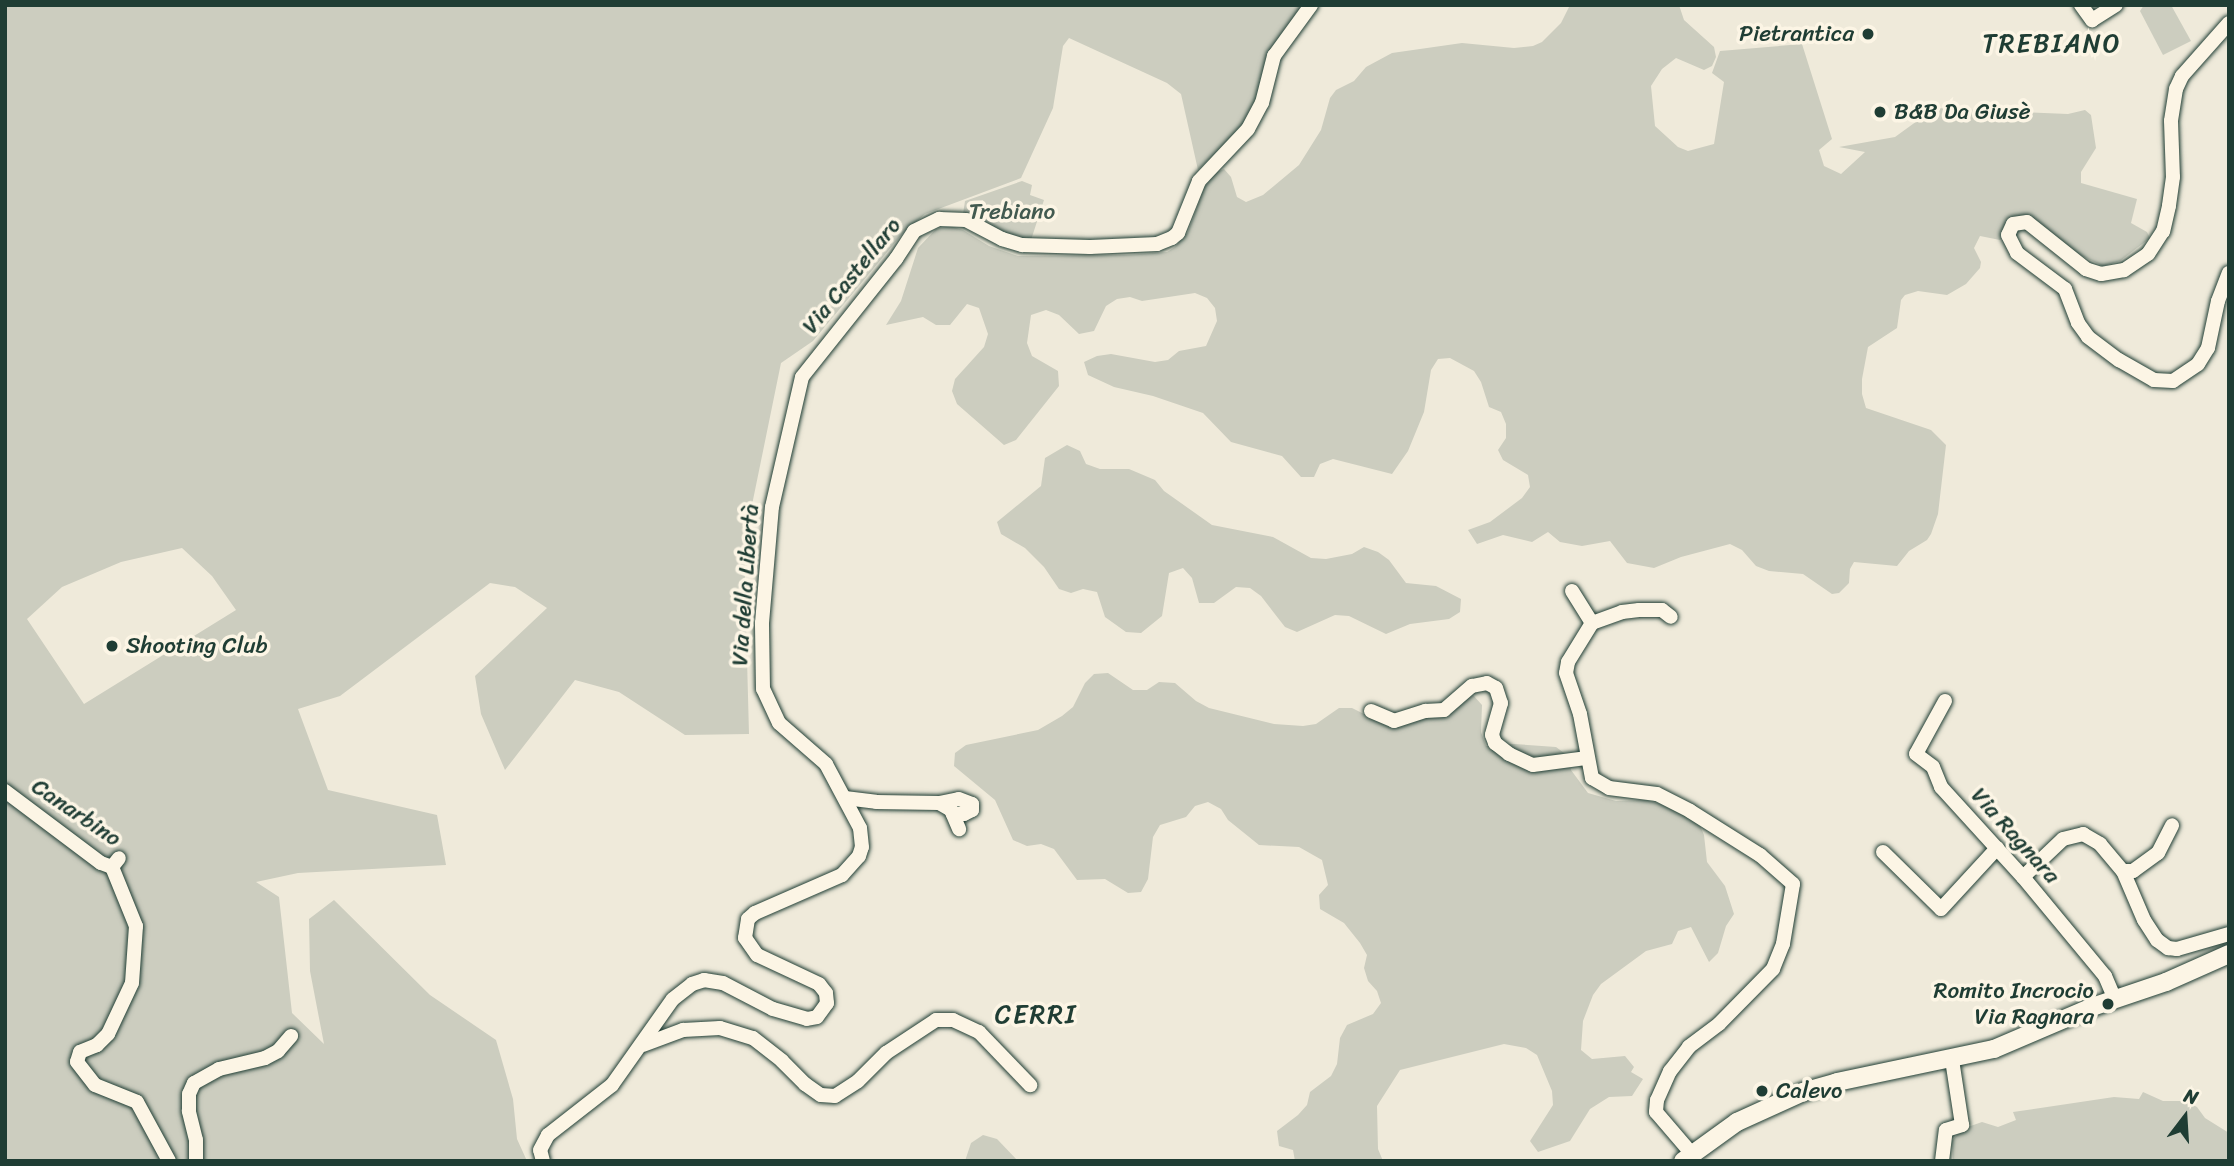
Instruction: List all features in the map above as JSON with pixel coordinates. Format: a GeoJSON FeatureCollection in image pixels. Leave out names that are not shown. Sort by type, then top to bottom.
{"type":"FeatureCollection","features":[{"type":"Feature","properties":{"kind":"main road"},"geometry":{"type":"LineString","coordinates":[[1687,1157],[1737,1122],[1803,1092],[1837,1082],[1952,1060],[2006,1045],[2115,999],[2166,982],[2229,954]]}},
{"type":"Feature","properties":{"kind":"street","name":"Via Castellaro"},"geometry":{"type":"LineString","coordinates":[[800,380],[816,356],[896,259],[914,231],[939,219],[966,220],[1002,240],[1022,244],[1090,247],[1157,244],[1172,238],[1178,233],[1199,181],[1248,129],[1262,103],[1274,57],[1311,5]]}},
{"type":"Feature","properties":{"kind":"street"},"geometry":{"type":"LineString","coordinates":[[2081,5],[2092,20],[2116,5]]}},
{"type":"Feature","properties":{"kind":"street"},"geometry":{"type":"LineString","coordinates":[[2229,23],[2182,76],[2176,89],[2171,121],[2173,177],[2169,206],[2163,232],[2148,254],[2124,270],[2101,274],[2086,269],[2027,222],[2013,224],[2008,235],[2017,253],[2065,289],[2078,323],[2088,337],[2119,360],[2154,380],[2173,381],[2192,371],[2198,364],[2208,348],[2218,301],[2229,273]]}},
{"type":"Feature","properties":{"kind":"street","name":"Via della Libertà"},"geometry":{"type":"LineString","coordinates":[[543,1161],[540,1150],[548,1135],[612,1085],[673,999],[687,987],[704,980],[723,983],[773,1009],[807,1019],[821,1014],[827,998],[819,984],[757,955],[748,946],[746,927],[755,913],[790,896],[829,882],[853,864],[862,847],[862,835],[826,764],[779,723],[763,689],[762,624],[772,506],[800,380]]}},
{"type":"Feature","properties":{"kind":"street"},"geometry":{"type":"LineString","coordinates":[[1572,591],[1592,622]]}},
{"type":"Feature","properties":{"kind":"street"},"geometry":{"type":"LineString","coordinates":[[1671,617],[1662,610],[1639,610],[1622,612],[1592,622],[1568,662],[1566,673],[1580,714],[1591,778],[1600,785],[1657,794],[1690,811],[1760,855],[1793,884],[1783,944],[1773,970],[1719,1024],[1689,1047],[1670,1071],[1657,1100],[1656,1112],[1687,1157]]}},
{"type":"Feature","properties":{"kind":"street"},"geometry":{"type":"LineString","coordinates":[[1371,711],[1394,721],[1425,711],[1444,709],[1472,686],[1487,683],[1496,688],[1502,703],[1492,735],[1495,743],[1509,754],[1533,765],[1586,758]]}},
{"type":"Feature","properties":{"kind":"street","name":"Via Ragnara"},"geometry":{"type":"LineString","coordinates":[[1945,701],[1916,754],[1933,768],[1941,787],[2023,877],[2105,976],[2115,999]]}},
{"type":"Feature","properties":{"kind":"street","name":"Canarbino"},"geometry":{"type":"LineString","coordinates":[[5,790],[79,847],[116,862],[136,926],[132,983],[108,1034],[97,1045],[80,1052],[77,1062],[95,1085],[137,1101],[169,1161]]}},
{"type":"Feature","properties":{"kind":"street"},"geometry":{"type":"LineString","coordinates":[[845,798],[876,802],[939,803],[959,799],[972,804],[972,810],[964,814],[953,814]]}},
{"type":"Feature","properties":{"kind":"street"},"geometry":{"type":"LineString","coordinates":[[939,803],[953,814],[959,829]]}},
{"type":"Feature","properties":{"kind":"street"},"geometry":{"type":"LineString","coordinates":[[2123,871],[2133,871],[2158,853],[2172,825]]}},
{"type":"Feature","properties":{"kind":"street"},"geometry":{"type":"LineString","coordinates":[[2023,877],[2063,839],[2082,834],[2100,844],[2123,871],[2144,920],[2157,940],[2168,948],[2177,949],[2229,934]]}},
{"type":"Feature","properties":{"kind":"street"},"geometry":{"type":"LineString","coordinates":[[1883,852],[1941,909],[1997,848]]}},
{"type":"Feature","properties":{"kind":"street"},"geometry":{"type":"LineString","coordinates":[[642,1045],[682,1030],[720,1028],[753,1038],[782,1060],[804,1084],[821,1095],[835,1096],[858,1081],[886,1053],[926,1027],[940,1019],[953,1020],[979,1032],[1030,1085]]}},
{"type":"Feature","properties":{"kind":"street"},"geometry":{"type":"LineString","coordinates":[[196,1161],[197,1140],[189,1111],[189,1094],[194,1083],[219,1069],[265,1058],[278,1051],[291,1036]]}},
{"type":"Feature","properties":{"kind":"street"},"geometry":{"type":"LineString","coordinates":[[1942,1161],[1946,1130],[1962,1125],[1952,1060]]}},
{"type":"Feature","properties":{"kind":"green space"},"geometry":{"type":"Polygon","coordinates":[[[5,5],[1310,5],[1284,40],[1243,126],[1198,170],[1181,94],[1167,83],[1069,38],[1063,46],[1053,108],[1021,178],[925,214],[903,233],[813,341],[781,363],[744,544],[749,734],[685,735],[619,692],[575,680],[505,770],[481,714],[475,676],[547,608],[515,587],[490,583],[340,696],[298,709],[328,790],[437,815],[446,865],[298,873],[256,882],[279,897],[292,1013],[324,1044],[310,971],[309,919],[334,900],[430,995],[496,1040],[513,1099],[517,1139],[527,1161],[5,1161],[5,5]],[[182,548],[121,562],[62,587],[27,619],[84,704],[236,610],[212,576],[182,548]]]}},
{"type":"Feature","properties":{"kind":"green space"},"geometry":{"type":"Polygon","coordinates":[[[1570,5],[1679,5],[1684,20],[1714,47],[1716,57],[1712,66],[1704,70],[1676,58],[1662,69],[1651,86],[1655,126],[1678,147],[1688,151],[1714,144],[1724,82],[1712,73],[1720,51],[1802,44],[1832,139],[1819,150],[1824,166],[1841,174],[1865,152],[1839,147],[1895,137],[1935,108],[2068,114],[2085,110],[2091,115],[2096,148],[2081,172],[2081,183],[2137,199],[2131,223],[2147,232],[2150,238],[2120,261],[2103,266],[2078,254],[2022,218],[2000,240],[1980,236],[1974,248],[1981,262],[1980,268],[1966,284],[1947,295],[1918,291],[1905,295],[1901,300],[1897,328],[1868,347],[1862,379],[1866,408],[1931,430],[1946,445],[1938,514],[1931,534],[1927,540],[1909,551],[1897,566],[1854,562],[1850,569],[1849,583],[1839,593],[1832,594],[1803,574],[1769,571],[1756,566],[1742,550],[1730,544],[1681,557],[1654,568],[1627,563],[1610,541],[1582,546],[1560,542],[1548,532],[1532,542],[1503,535],[1477,544],[1468,530],[1490,522],[1522,498],[1530,487],[1528,475],[1503,460],[1498,450],[1506,438],[1506,424],[1501,412],[1489,407],[1481,382],[1474,371],[1450,358],[1438,359],[1431,370],[1424,412],[1408,451],[1392,474],[1333,459],[1320,464],[1314,477],[1301,477],[1282,456],[1231,442],[1203,413],[1153,396],[1114,387],[1088,375],[1084,362],[1097,356],[1111,354],[1155,362],[1168,360],[1179,351],[1206,346],[1217,321],[1215,308],[1207,298],[1195,293],[1142,301],[1130,297],[1117,299],[1106,306],[1094,331],[1079,334],[1059,315],[1046,310],[1031,315],[1027,343],[1032,356],[1058,371],[1059,386],[1016,440],[1004,445],[957,404],[952,391],[955,379],[984,347],[988,334],[979,308],[967,304],[950,325],[936,325],[923,317],[886,325],[901,301],[918,248],[936,229],[950,226],[963,230],[989,246],[1018,256],[1167,252],[1188,232],[1204,188],[1215,173],[1224,169],[1231,177],[1237,197],[1246,202],[1263,195],[1299,165],[1321,130],[1330,98],[1336,90],[1354,81],[1366,67],[1392,53],[1462,43],[1514,48],[1533,46],[1542,42],[1561,23],[1570,5]]]}},
{"type":"Feature","properties":{"kind":"green space"},"geometry":{"type":"Polygon","coordinates":[[[2144,5],[2171,5],[2191,41],[2163,55],[2140,11],[2144,5]]]}},
{"type":"Feature","properties":{"kind":"green space","name":"Trebiano"},"geometry":{"type":"Polygon","coordinates":[[[1022,181],[1032,185],[1030,195],[1044,200],[1031,240],[995,232],[988,223],[963,214],[965,201],[1022,181]]]}},
{"type":"Feature","properties":{"kind":"green space"},"geometry":{"type":"Polygon","coordinates":[[[1067,445],[1080,451],[1086,464],[1100,469],[1129,469],[1155,480],[1164,491],[1212,525],[1273,537],[1311,558],[1326,559],[1352,554],[1364,547],[1378,552],[1389,560],[1406,583],[1436,586],[1461,599],[1460,612],[1449,619],[1410,624],[1386,634],[1349,616],[1335,615],[1297,632],[1285,627],[1261,596],[1250,588],[1236,587],[1214,603],[1199,603],[1192,578],[1183,568],[1169,573],[1162,616],[1141,633],[1126,632],[1105,617],[1097,592],[1083,589],[1071,593],[1059,589],[1044,567],[1025,548],[1001,534],[997,522],[1041,486],[1045,458],[1067,445]]]}},
{"type":"Feature","properties":{"kind":"green space"},"geometry":{"type":"Polygon","coordinates":[[[1108,673],[1133,690],[1147,690],[1159,682],[1175,683],[1209,708],[1274,724],[1303,726],[1316,724],[1339,708],[1352,708],[1380,722],[1473,695],[1482,705],[1481,732],[1486,746],[1514,744],[1556,747],[1568,756],[1571,770],[1588,793],[1616,801],[1645,800],[1673,807],[1698,821],[1704,835],[1707,862],[1725,886],[1734,914],[1726,926],[1718,953],[1709,962],[1691,927],[1678,931],[1672,944],[1646,951],[1601,984],[1593,995],[1583,1021],[1581,1050],[1592,1059],[1625,1056],[1634,1067],[1631,1072],[1643,1079],[1632,1096],[1609,1097],[1590,1109],[1570,1141],[1538,1152],[1530,1141],[1553,1105],[1552,1091],[1537,1055],[1526,1048],[1504,1044],[1400,1070],[1377,1106],[1378,1149],[1383,1161],[1295,1161],[1293,1150],[1279,1146],[1277,1131],[1307,1105],[1310,1092],[1331,1076],[1337,1064],[1340,1038],[1347,1025],[1373,1014],[1381,1003],[1377,991],[1368,981],[1364,968],[1367,955],[1360,943],[1344,923],[1320,909],[1319,895],[1328,885],[1322,860],[1299,847],[1259,845],[1228,820],[1221,809],[1208,802],[1195,806],[1186,817],[1160,825],[1153,837],[1148,879],[1141,892],[1128,893],[1105,879],[1077,880],[1054,849],[1041,844],[1027,846],[1013,840],[995,800],[954,766],[955,753],[966,745],[1038,730],[1062,716],[1073,707],[1085,683],[1094,674],[1108,673]]]}},
{"type":"Feature","properties":{"kind":"green space"},"geometry":{"type":"Polygon","coordinates":[[[2143,1092],[2163,1101],[2185,1101],[2197,1107],[2205,1118],[2229,1133],[2229,1161],[1953,1161],[1952,1141],[1962,1129],[1982,1122],[1998,1127],[2016,1120],[2013,1112],[2114,1097],[2139,1099],[2143,1092]]]}},
{"type":"Feature","properties":{"kind":"green space"},"geometry":{"type":"Polygon","coordinates":[[[983,1135],[997,1139],[1018,1161],[965,1161],[971,1143],[983,1135]]]}},
{"type":"Feature","properties":{"kind":"place","name":"Pietrantica"},"geometry":{"type":"Point","coordinates":[1868,34]}},
{"type":"Feature","properties":{"kind":"place","name":"B&B Da Giusè"},"geometry":{"type":"Point","coordinates":[1880,112]}},
{"type":"Feature","properties":{"kind":"place","name":"Shooting Club"},"geometry":{"type":"Point","coordinates":[112,646]}},
{"type":"Feature","properties":{"kind":"place","name":"Romito Incrocio Via Ragnara"},"geometry":{"type":"Point","coordinates":[2108,1004]}},
{"type":"Feature","properties":{"kind":"place","name":"Calevo"},"geometry":{"type":"Point","coordinates":[1762,1091]}},
{"type":"Feature","properties":{"kind":"district","name":"TREBIANO"},"geometry":{"type":"Point","coordinates":[2052,44]}},
{"type":"Feature","properties":{"kind":"district","name":"CERRI"},"geometry":{"type":"Point","coordinates":[1036,1015]}}]}
